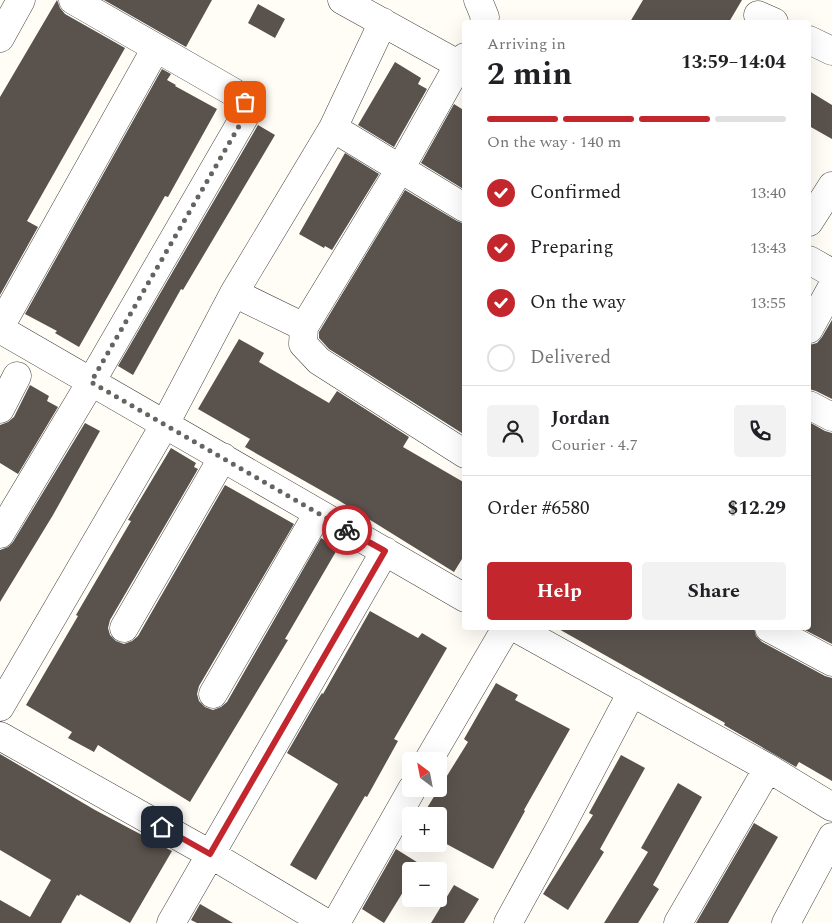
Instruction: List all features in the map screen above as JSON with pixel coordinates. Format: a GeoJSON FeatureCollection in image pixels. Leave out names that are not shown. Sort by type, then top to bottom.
{"type":"FeatureCollection","features":[{"type":"Feature","properties":{"kind":"lane"},"geometry":{"type":"LineString","coordinates":[[0,38],[21,0]]}},
{"type":"Feature","properties":{"kind":"lane"},"geometry":{"type":"LineString","coordinates":[[0,534],[91,382],[246,114],[245,102],[233,92],[73,0]]}},
{"type":"Feature","properties":{"kind":"lane"},"geometry":{"type":"LineString","coordinates":[[342,0],[462,62]]}},
{"type":"Feature","properties":{"kind":"lane"},"geometry":{"type":"LineString","coordinates":[[478,0],[484,20]]}},
{"type":"Feature","properties":{"kind":"lane"},"geometry":{"type":"LineString","coordinates":[[0,707],[165,424],[234,294],[334,128],[383,22]]}},
{"type":"Feature","properties":{"kind":"lane"},"geometry":{"type":"LineString","coordinates":[[811,41],[832,52]]}},
{"type":"Feature","properties":{"kind":"lane"},"geometry":{"type":"LineString","coordinates":[[156,48],[0,328],[462,596]]}},
{"type":"Feature","properties":{"kind":"lane"},"geometry":{"type":"LineString","coordinates":[[462,65],[304,327],[303,344],[319,360],[462,452]]}},
{"type":"Feature","properties":{"kind":"lane"},"geometry":{"type":"LineString","coordinates":[[334,128],[462,206]]}},
{"type":"Feature","properties":{"kind":"lane"},"geometry":{"type":"LineString","coordinates":[[811,219],[832,186]]}},
{"type":"Feature","properties":{"kind":"lane"},"geometry":{"type":"LineString","coordinates":[[811,261],[832,273]]}},
{"type":"Feature","properties":{"kind":"lane"},"geometry":{"type":"LineString","coordinates":[[811,324],[832,287]]}},
{"type":"Feature","properties":{"kind":"lane"},"geometry":{"type":"LineString","coordinates":[[234,294],[304,327]]}},
{"type":"Feature","properties":{"kind":"lane"},"geometry":{"type":"LineString","coordinates":[[0,409],[17,376]]}},
{"type":"Feature","properties":{"kind":"lane"},"geometry":{"type":"LineString","coordinates":[[811,406],[832,418]]}},
{"type":"Feature","properties":{"kind":"lane"},"geometry":{"type":"LineString","coordinates":[[124,628],[223,457]]}},
{"type":"Feature","properties":{"kind":"lane"},"geometry":{"type":"LineString","coordinates":[[213,694],[318,513]]}},
{"type":"Feature","properties":{"kind":"lane"},"geometry":{"type":"LineString","coordinates":[[170,923],[385,551]]}},
{"type":"Feature","properties":{"kind":"lane"},"geometry":{"type":"LineString","coordinates":[[433,752],[505,630]]}},
{"type":"Feature","properties":{"kind":"lane"},"geometry":{"type":"LineString","coordinates":[[521,630],[768,768],[832,807]]}},
{"type":"Feature","properties":{"kind":"lane"},"geometry":{"type":"LineString","coordinates":[[774,630],[832,662]]}},
{"type":"Feature","properties":{"kind":"lane"},"geometry":{"type":"LineString","coordinates":[[508,923],[560,830],[632,692]]}},
{"type":"Feature","properties":{"kind":"lane"},"geometry":{"type":"LineString","coordinates":[[0,736],[210,854],[326,923]]}},
{"type":"Feature","properties":{"kind":"lane"},"geometry":{"type":"LineString","coordinates":[[678,923],[768,768]]}},
{"type":"Feature","properties":{"kind":"lane"},"geometry":{"type":"LineString","coordinates":[[336,923],[407,798]]}},
{"type":"Feature","properties":{"kind":"lane"},"geometry":{"type":"LineString","coordinates":[[786,923],[832,837]]}},
{"type":"Feature","properties":{"kind":"building"},"geometry":{"type":"Polygon","coordinates":[[[57,0],[65,14],[125,48],[27,221],[38,227],[0,295],[0,97],[57,0]]]}},
{"type":"Feature","properties":{"kind":"building"},"geometry":{"type":"Polygon","coordinates":[[[104,0],[212,0],[186,47],[104,0]]]}},
{"type":"Feature","properties":{"kind":"building"},"geometry":{"type":"Polygon","coordinates":[[[643,0],[742,0],[730,20],[631,20],[643,0]]]}},
{"type":"Feature","properties":{"kind":"building"},"geometry":{"type":"Polygon","coordinates":[[[258,4],[285,19],[275,38],[248,23],[258,4]]]}},
{"type":"Feature","properties":{"kind":"building"},"geometry":{"type":"Polygon","coordinates":[[[395,62],[421,78],[418,84],[427,89],[394,147],[358,125],[395,62]]]}},
{"type":"Feature","properties":{"kind":"building"},"geometry":{"type":"Polygon","coordinates":[[[162,69],[171,74],[167,80],[175,86],[217,109],[168,197],[165,196],[79,347],[55,333],[57,331],[25,314],[162,69]]]}},
{"type":"Feature","properties":{"kind":"building"},"geometry":{"type":"Polygon","coordinates":[[[811,92],[832,105],[832,139],[811,127],[811,92]]]}},
{"type":"Feature","properties":{"kind":"building"},"geometry":{"type":"Polygon","coordinates":[[[454,104],[462,109],[462,188],[421,163],[454,104]]]}},
{"type":"Feature","properties":{"kind":"building"},"geometry":{"type":"Polygon","coordinates":[[[258,125],[275,135],[183,290],[181,289],[133,375],[118,366],[258,125]]]}},
{"type":"Feature","properties":{"kind":"building"},"geometry":{"type":"Polygon","coordinates":[[[345,153],[379,174],[332,250],[325,246],[324,248],[299,234],[345,153]]]}},
{"type":"Feature","properties":{"kind":"building"},"geometry":{"type":"Polygon","coordinates":[[[405,190],[462,223],[462,433],[329,349],[319,338],[319,332],[405,190]]]}},
{"type":"Feature","properties":{"kind":"building"},"geometry":{"type":"Polygon","coordinates":[[[832,320],[832,399],[811,390],[811,344],[817,343],[832,320]]]}},
{"type":"Feature","properties":{"kind":"building"},"geometry":{"type":"Polygon","coordinates":[[[239,339],[264,353],[259,362],[329,403],[337,391],[409,437],[403,447],[462,481],[462,559],[454,572],[338,500],[245,447],[250,439],[198,409],[239,339]]]}},
{"type":"Feature","properties":{"kind":"building"},"geometry":{"type":"Polygon","coordinates":[[[30,385],[49,396],[47,401],[58,407],[18,474],[0,463],[0,425],[14,417],[30,385]]]}},
{"type":"Feature","properties":{"kind":"building"},"geometry":{"type":"Polygon","coordinates":[[[85,423],[100,431],[53,515],[0,602],[0,550],[8,547],[13,542],[85,423]]]}},
{"type":"Feature","properties":{"kind":"building"},"geometry":{"type":"Polygon","coordinates":[[[811,423],[832,433],[832,644],[805,630],[811,630],[811,423]]]}},
{"type":"Feature","properties":{"kind":"building"},"geometry":{"type":"Polygon","coordinates":[[[171,448],[196,463],[194,467],[198,469],[110,620],[108,628],[110,635],[116,641],[124,644],[138,636],[225,485],[294,524],[199,686],[197,694],[199,701],[205,707],[213,710],[227,702],[321,538],[338,548],[285,639],[288,640],[190,802],[98,745],[94,752],[68,738],[72,732],[26,705],[131,521],[128,520],[171,448]]]}},
{"type":"Feature","properties":{"kind":"building"},"geometry":{"type":"Polygon","coordinates":[[[370,611],[418,638],[422,633],[447,648],[394,739],[398,741],[367,797],[365,796],[316,880],[290,865],[338,784],[287,753],[370,611]]]}},
{"type":"Feature","properties":{"kind":"building"},"geometry":{"type":"Polygon","coordinates":[[[561,630],[754,630],[756,636],[762,642],[832,678],[832,781],[799,762],[796,767],[724,725],[725,723],[561,630]]]}},
{"type":"Feature","properties":{"kind":"building"},"geometry":{"type":"Polygon","coordinates":[[[496,683],[518,695],[515,700],[570,729],[493,869],[447,844],[447,807],[428,807],[433,798],[448,798],[448,774],[468,742],[464,739],[496,683]]]}},
{"type":"Feature","properties":{"kind":"building"},"geometry":{"type":"Polygon","coordinates":[[[0,754],[95,810],[172,851],[130,923],[80,894],[79,896],[77,895],[61,923],[0,923],[0,900],[30,917],[51,880],[0,850],[0,754]]]}},
{"type":"Feature","properties":{"kind":"building"},"geometry":{"type":"Polygon","coordinates":[[[621,755],[645,768],[600,849],[604,852],[568,910],[543,894],[593,815],[589,813],[621,755]]]}},
{"type":"Feature","properties":{"kind":"building"},"geometry":{"type":"Polygon","coordinates":[[[678,783],[702,797],[653,885],[659,889],[638,923],[604,923],[648,852],[641,848],[678,783]]]}},
{"type":"Feature","properties":{"kind":"building"},"geometry":{"type":"Polygon","coordinates":[[[754,823],[778,837],[728,923],[696,923],[754,823]]]}},
{"type":"Feature","properties":{"kind":"building"},"geometry":{"type":"Polygon","coordinates":[[[396,849],[417,862],[402,862],[402,894],[384,923],[362,909],[396,849]]]}},
{"type":"Feature","properties":{"kind":"building"},"geometry":{"type":"Polygon","coordinates":[[[454,885],[479,899],[464,923],[431,923],[441,907],[447,907],[447,897],[454,885]]]}},
{"type":"Feature","properties":{"kind":"building"},"geometry":{"type":"Polygon","coordinates":[[[200,904],[233,923],[197,923],[191,920],[200,904]]]}},
{"type":"Feature","properties":{"kind":"way so far"},"geometry":{"type":"LineString","coordinates":[[245,102],[246,114],[91,382],[347,530]]}},
{"type":"Feature","properties":{"kind":"route"},"geometry":{"type":"LineString","coordinates":[[162,827],[210,854],[385,551],[347,530]]}}]}
